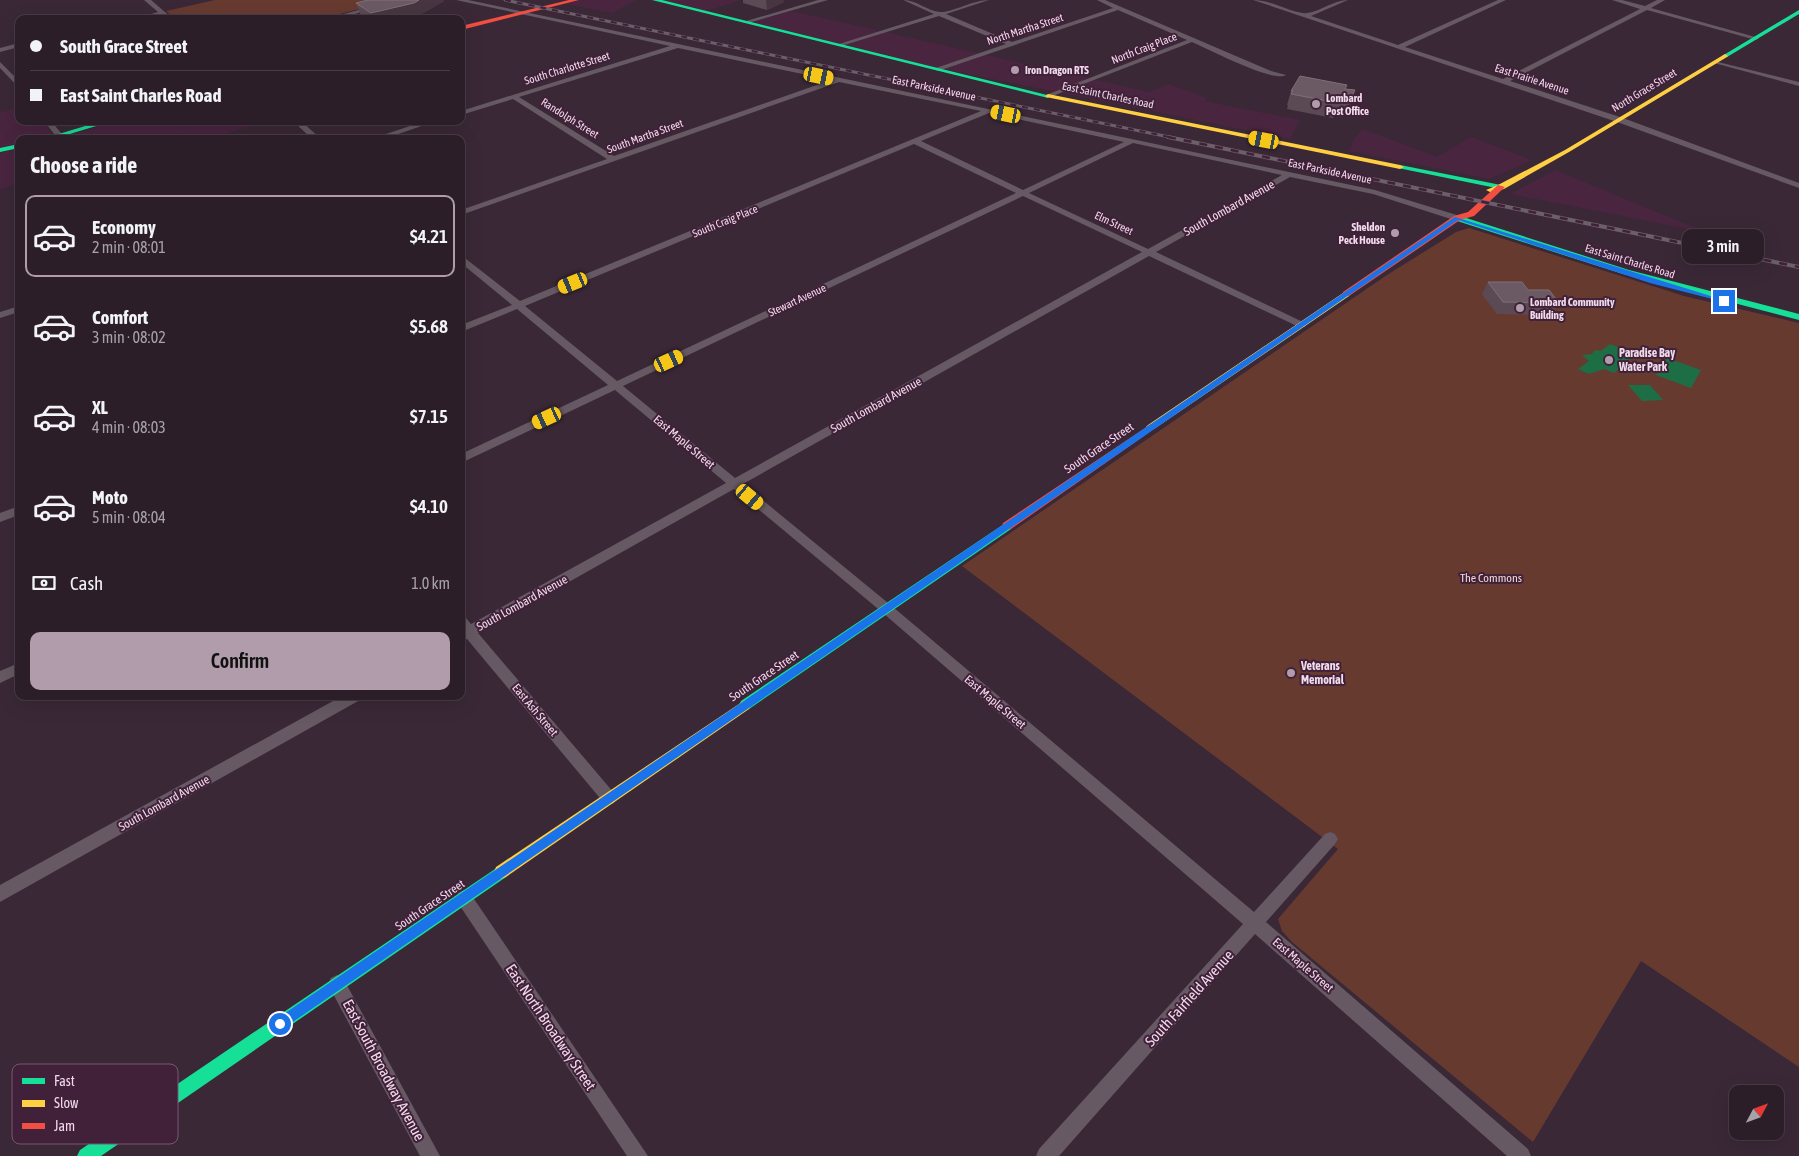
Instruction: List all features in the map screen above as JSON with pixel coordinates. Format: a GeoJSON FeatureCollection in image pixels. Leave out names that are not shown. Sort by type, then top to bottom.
{"type":"FeatureCollection","features":[{"type":"Feature","properties":{"kind":"street"},"geometry":{"type":"LineString","coordinates":[[147,0],[165,15]]}},
{"type":"Feature","properties":{"kind":"street"},"geometry":{"type":"LineString","coordinates":[[344,15],[403,0]]}},
{"type":"Feature","properties":{"kind":"street","name":"East Parkside Avenue"},"geometry":{"type":"LineString","coordinates":[[459,0],[1385,194],[1457,218]]}},
{"type":"Feature","properties":{"kind":"street"},"geometry":{"type":"LineString","coordinates":[[465,27],[576,0]]}},
{"type":"Feature","properties":{"kind":"street","name":"East Saint Charles Road"},"geometry":{"type":"LineString","coordinates":[[655,0],[1048,96],[1501,187]]}},
{"type":"Feature","properties":{"kind":"street"},"geometry":{"type":"LineString","coordinates":[[746,22],[825,0]]}},
{"type":"Feature","properties":{"kind":"street"},"geometry":{"type":"LineString","coordinates":[[906,0],[1011,44]]}},
{"type":"Feature","properties":{"kind":"street"},"geometry":{"type":"LineString","coordinates":[[839,45],[986,0]]}},
{"type":"Feature","properties":{"kind":"street"},"geometry":{"type":"LineString","coordinates":[[1100,0],[1269,73],[1283,75]]}},
{"type":"Feature","properties":{"kind":"street","name":"East Prairie Avenue"},"geometry":{"type":"LineString","coordinates":[[1256,0],[1620,120],[1799,186]]}},
{"type":"Feature","properties":{"kind":"street"},"geometry":{"type":"LineString","coordinates":[[1305,16],[1345,0]]}},
{"type":"Feature","properties":{"kind":"street"},"geometry":{"type":"LineString","coordinates":[[1399,47],[1503,0]]}},
{"type":"Feature","properties":{"kind":"street"},"geometry":{"type":"LineString","coordinates":[[1615,0],[1756,38]]}},
{"type":"Feature","properties":{"kind":"street"},"geometry":{"type":"LineString","coordinates":[[1505,81],[1662,0]]}},
{"type":"Feature","properties":{"kind":"street","name":"North Martha Street"},"geometry":{"type":"LineString","coordinates":[[938,69],[1119,8]]}},
{"type":"Feature","properties":{"kind":"street","name":"North Grace Street"},"geometry":{"type":"LineString","coordinates":[[1457,218],[1459,211],[1482,192],[1501,187],[1620,120],[1798,12]]}},
{"type":"Feature","properties":{"kind":"street"},"geometry":{"type":"LineString","coordinates":[[154,15],[163,13]]}},
{"type":"Feature","properties":{"kind":"street","name":"North Craig Place"},"geometry":{"type":"LineString","coordinates":[[1048,96],[1192,40]]}},
{"type":"Feature","properties":{"kind":"street"},"geometry":{"type":"LineString","coordinates":[[0,50],[15,46]]}},
{"type":"Feature","properties":{"kind":"street","name":"South Charlotte Street"},"geometry":{"type":"LineString","coordinates":[[465,112],[680,46]]}},
{"type":"Feature","properties":{"kind":"street"},"geometry":{"type":"LineString","coordinates":[[1716,62],[1799,84]]}},
{"type":"Feature","properties":{"kind":"street"},"geometry":{"type":"LineString","coordinates":[[0,64],[15,81]]}},
{"type":"Feature","properties":{"kind":"street","name":"South Martha Street"},"geometry":{"type":"LineString","coordinates":[[465,212],[837,80]]}},
{"type":"Feature","properties":{"kind":"street","name":"Randolph Street"},"geometry":{"type":"LineString","coordinates":[[514,97],[613,159]]}},
{"type":"Feature","properties":{"kind":"street","name":"South Craig Place"},"geometry":{"type":"LineString","coordinates":[[465,327],[988,111]]}},
{"type":"Feature","properties":{"kind":"street"},"geometry":{"type":"LineString","coordinates":[[50,125],[58,135]]}},
{"type":"Feature","properties":{"kind":"street"},"geometry":{"type":"LineString","coordinates":[[66,135],[98,125]]}},
{"type":"Feature","properties":{"kind":"street"},"geometry":{"type":"LineString","coordinates":[[301,125],[312,135]]}},
{"type":"Feature","properties":{"kind":"street"},"geometry":{"type":"LineString","coordinates":[[388,135],[420,125]]}},
{"type":"Feature","properties":{"kind":"street","name":"Elm Street"},"geometry":{"type":"LineString","coordinates":[[916,142],[1302,325]]}},
{"type":"Feature","properties":{"kind":"street","name":"Stewart Avenue"},"geometry":{"type":"LineString","coordinates":[[465,457],[1132,142]]}},
{"type":"Feature","properties":{"kind":"street"},"geometry":{"type":"LineString","coordinates":[[0,150],[15,147]]}},
{"type":"Feature","properties":{"kind":"street","name":"South Lombard Avenue"},"geometry":{"type":"LineString","coordinates":[[465,629],[735,484],[1290,174]]}},
{"type":"Feature","properties":{"kind":"street","name":"East Saint Charles Road"},"geometry":{"type":"LineString","coordinates":[[1457,218],[1652,281],[1724,301],[1799,317]]}},
{"type":"Feature","properties":{"kind":"street","name":"South Grace Street"},"geometry":{"type":"LineString","coordinates":[[178,1093],[888,610],[1457,218]]}},
{"type":"Feature","properties":{"kind":"street","name":"East Maple Street"},"geometry":{"type":"LineString","coordinates":[[465,261],[888,610],[1256,924],[1521,1156]]}},
{"type":"Feature","properties":{"kind":"street"},"geometry":{"type":"LineString","coordinates":[[0,315],[15,310]]}},
{"type":"Feature","properties":{"kind":"street"},"geometry":{"type":"LineString","coordinates":[[0,518],[15,512]]}},
{"type":"Feature","properties":{"kind":"street","name":"East Ash Street"},"geometry":{"type":"LineString","coordinates":[[465,631],[609,798]]}},
{"type":"Feature","properties":{"kind":"street"},"geometry":{"type":"LineString","coordinates":[[0,677],[15,670]]}},
{"type":"Feature","properties":{"kind":"street","name":"South Lombard Avenue"},"geometry":{"type":"LineString","coordinates":[[0,894],[348,700]]}},
{"type":"Feature","properties":{"kind":"street","name":"South Fairfield Avenue"},"geometry":{"type":"LineString","coordinates":[[1046,1156],[1256,924],[1330,839]]}},
{"type":"Feature","properties":{"kind":"street","name":"East North Broadway Street"},"geometry":{"type":"LineString","coordinates":[[464,898],[638,1156]]}},
{"type":"Feature","properties":{"kind":"street","name":"East South Broadway Avenue"},"geometry":{"type":"LineString","coordinates":[[337,984],[430,1156]]}},
{"type":"Feature","properties":{"kind":"street","name":"South Grace Street"},"geometry":{"type":"LineString","coordinates":[[86,1156],[104,1144]]}},
{"type":"Feature","properties":{"kind":"shaded area"},"geometry":{"type":"Polygon","coordinates":[[[581,0],[637,0],[612,13],[565,4],[581,0]]]}},
{"type":"Feature","properties":{"kind":"shaded area"},"geometry":{"type":"Polygon","coordinates":[[[662,0],[742,0],[706,11],[662,0]]]}},
{"type":"Feature","properties":{"kind":"shaded area"},"geometry":{"type":"Polygon","coordinates":[[[792,11],[1149,92],[1169,84],[1207,98],[1204,101],[1300,120],[1290,139],[938,68],[752,22],[792,11]]]}},
{"type":"Feature","properties":{"kind":"shaded area"},"geometry":{"type":"Polygon","coordinates":[[[15,109],[15,125],[46,125],[53,135],[15,135],[15,145],[0,149],[0,112],[15,109]]]}},
{"type":"Feature","properties":{"kind":"shaded area"},"geometry":{"type":"Polygon","coordinates":[[[103,125],[255,125],[222,135],[184,135],[182,133],[175,135],[68,135],[103,125]]]}},
{"type":"Feature","properties":{"kind":"shaded area"},"geometry":{"type":"Polygon","coordinates":[[[1363,129],[1437,157],[1471,137],[1532,160],[1490,179],[1349,151],[1354,139],[1363,129]]]}},
{"type":"Feature","properties":{"kind":"shaded area"},"geometry":{"type":"Polygon","coordinates":[[[15,149],[15,184],[0,189],[0,153],[15,149]]]}},
{"type":"Feature","properties":{"kind":"shaded area"},"geometry":{"type":"Polygon","coordinates":[[[1555,170],[1676,220],[1709,233],[1510,194],[1555,170]]]}},
{"type":"Feature","properties":{"kind":"shaded area"},"geometry":{"type":"Polygon","coordinates":[[[1610,344],[1637,354],[1620,366],[1629,372],[1623,373],[1617,370],[1614,373],[1604,369],[1589,374],[1578,369],[1589,361],[1582,355],[1592,354],[1595,350],[1601,351],[1610,344]]]}},
{"type":"Feature","properties":{"kind":"shaded area"},"geometry":{"type":"Polygon","coordinates":[[[1667,358],[1701,370],[1691,388],[1656,375],[1667,358]]]}},
{"type":"Feature","properties":{"kind":"shaded area"},"geometry":{"type":"Polygon","coordinates":[[[1628,385],[1650,385],[1663,400],[1642,401],[1628,385]]]}},
{"type":"Feature","properties":{"kind":"green space"},"geometry":{"type":"Polygon","coordinates":[[[215,0],[395,0],[336,15],[171,15],[166,11],[215,0]]]}},
{"type":"Feature","properties":{"kind":"green space","name":"The Commons"},"geometry":{"type":"Polygon","coordinates":[[[1469,228],[1684,296],[1799,323],[1799,1067],[1641,961],[1533,1142],[1292,942],[1282,931],[1278,919],[1338,849],[962,566],[1387,275],[1456,232],[1469,228]]]}},
{"type":"Feature","properties":{"kind":"building"},"geometry":{"type":"Polygon","coordinates":[[[368,0],[419,0],[414,3],[371,13],[356,3],[368,0]]]}},
{"type":"Feature","properties":{"kind":"building"},"geometry":{"type":"Polygon","coordinates":[[[1300,76],[1347,85],[1345,89],[1355,90],[1350,100],[1340,100],[1338,103],[1291,94],[1300,76]]]}},
{"type":"Feature","properties":{"kind":"building"},"geometry":{"type":"Polygon","coordinates":[[[1488,282],[1522,282],[1528,290],[1549,290],[1559,303],[1503,302],[1488,282]]]}},
{"type":"Feature","properties":{"kind":"railway"},"geometry":{"type":"LineString","coordinates":[[505,0],[1174,138]]}},
{"type":"Feature","properties":{"kind":"railway"},"geometry":{"type":"LineString","coordinates":[[1168,137],[1799,267]]}},
{"type":"Feature","properties":{"kind":"traffic: fast"},"geometry":{"type":"LineString","coordinates":[[655,0],[1048,96]]}},
{"type":"Feature","properties":{"kind":"traffic: fast"},"geometry":{"type":"LineString","coordinates":[[1725,56],[1799,12]]}},
{"type":"Feature","properties":{"kind":"traffic: fast"},"geometry":{"type":"LineString","coordinates":[[59,135],[96,125]]}},
{"type":"Feature","properties":{"kind":"traffic: fast"},"geometry":{"type":"LineString","coordinates":[[0,150],[15,147]]}},
{"type":"Feature","properties":{"kind":"traffic: fast"},"geometry":{"type":"LineString","coordinates":[[1400,167],[1501,187]]}},
{"type":"Feature","properties":{"kind":"traffic: fast"},"geometry":{"type":"LineString","coordinates":[[1457,218],[1626,272],[1799,317]]}},
{"type":"Feature","properties":{"kind":"traffic: fast"},"geometry":{"type":"LineString","coordinates":[[745,705],[1007,526]]}},
{"type":"Feature","properties":{"kind":"traffic: fast"},"geometry":{"type":"LineString","coordinates":[[178,1093],[501,872]]}},
{"type":"Feature","properties":{"kind":"traffic: fast"},"geometry":{"type":"LineString","coordinates":[[86,1156],[104,1144]]}},
{"type":"Feature","properties":{"kind":"traffic: slow"},"geometry":{"type":"LineString","coordinates":[[1490,190],[1501,187],[1567,151],[1725,56]]}},
{"type":"Feature","properties":{"kind":"traffic: slow"},"geometry":{"type":"LineString","coordinates":[[1048,96],[1400,167]]}},
{"type":"Feature","properties":{"kind":"traffic: slow"},"geometry":{"type":"LineString","coordinates":[[1151,427],[1346,294]]}},
{"type":"Feature","properties":{"kind":"traffic: slow"},"geometry":{"type":"LineString","coordinates":[[501,872],[745,705]]}},
{"type":"Feature","properties":{"kind":"traffic: jam"},"geometry":{"type":"LineString","coordinates":[[465,27],[576,0]]}},
{"type":"Feature","properties":{"kind":"traffic: jam"},"geometry":{"type":"LineString","coordinates":[[1346,294],[1457,218],[1471,214],[1501,187]]}},
{"type":"Feature","properties":{"kind":"traffic: jam"},"geometry":{"type":"LineString","coordinates":[[1007,526],[1151,427]]}},
{"type":"Feature","properties":{"kind":"place","name":"Iron Dragon RTS"},"geometry":{"type":"Point","coordinates":[1015,70]}},
{"type":"Feature","properties":{"kind":"place","name":"Lombard Post Office"},"geometry":{"type":"Point","coordinates":[1316,104]}},
{"type":"Feature","properties":{"kind":"place","name":"Sheldon Peck House"},"geometry":{"type":"Point","coordinates":[1395,233]}},
{"type":"Feature","properties":{"kind":"place","name":"Lombard Community Building"},"geometry":{"type":"Point","coordinates":[1520,308]}},
{"type":"Feature","properties":{"kind":"place","name":"Paradise Bay Water Park"},"geometry":{"type":"Point","coordinates":[1609,360]}},
{"type":"Feature","properties":{"kind":"place","name":"Veterans Memorial"},"geometry":{"type":"Point","coordinates":[1291,673]}},
{"type":"Feature","properties":{"kind":"route"},"geometry":{"type":"LineString","coordinates":[[280,1024],[609,798],[888,610],[1457,218],[1652,281],[1724,301]]}}]}
